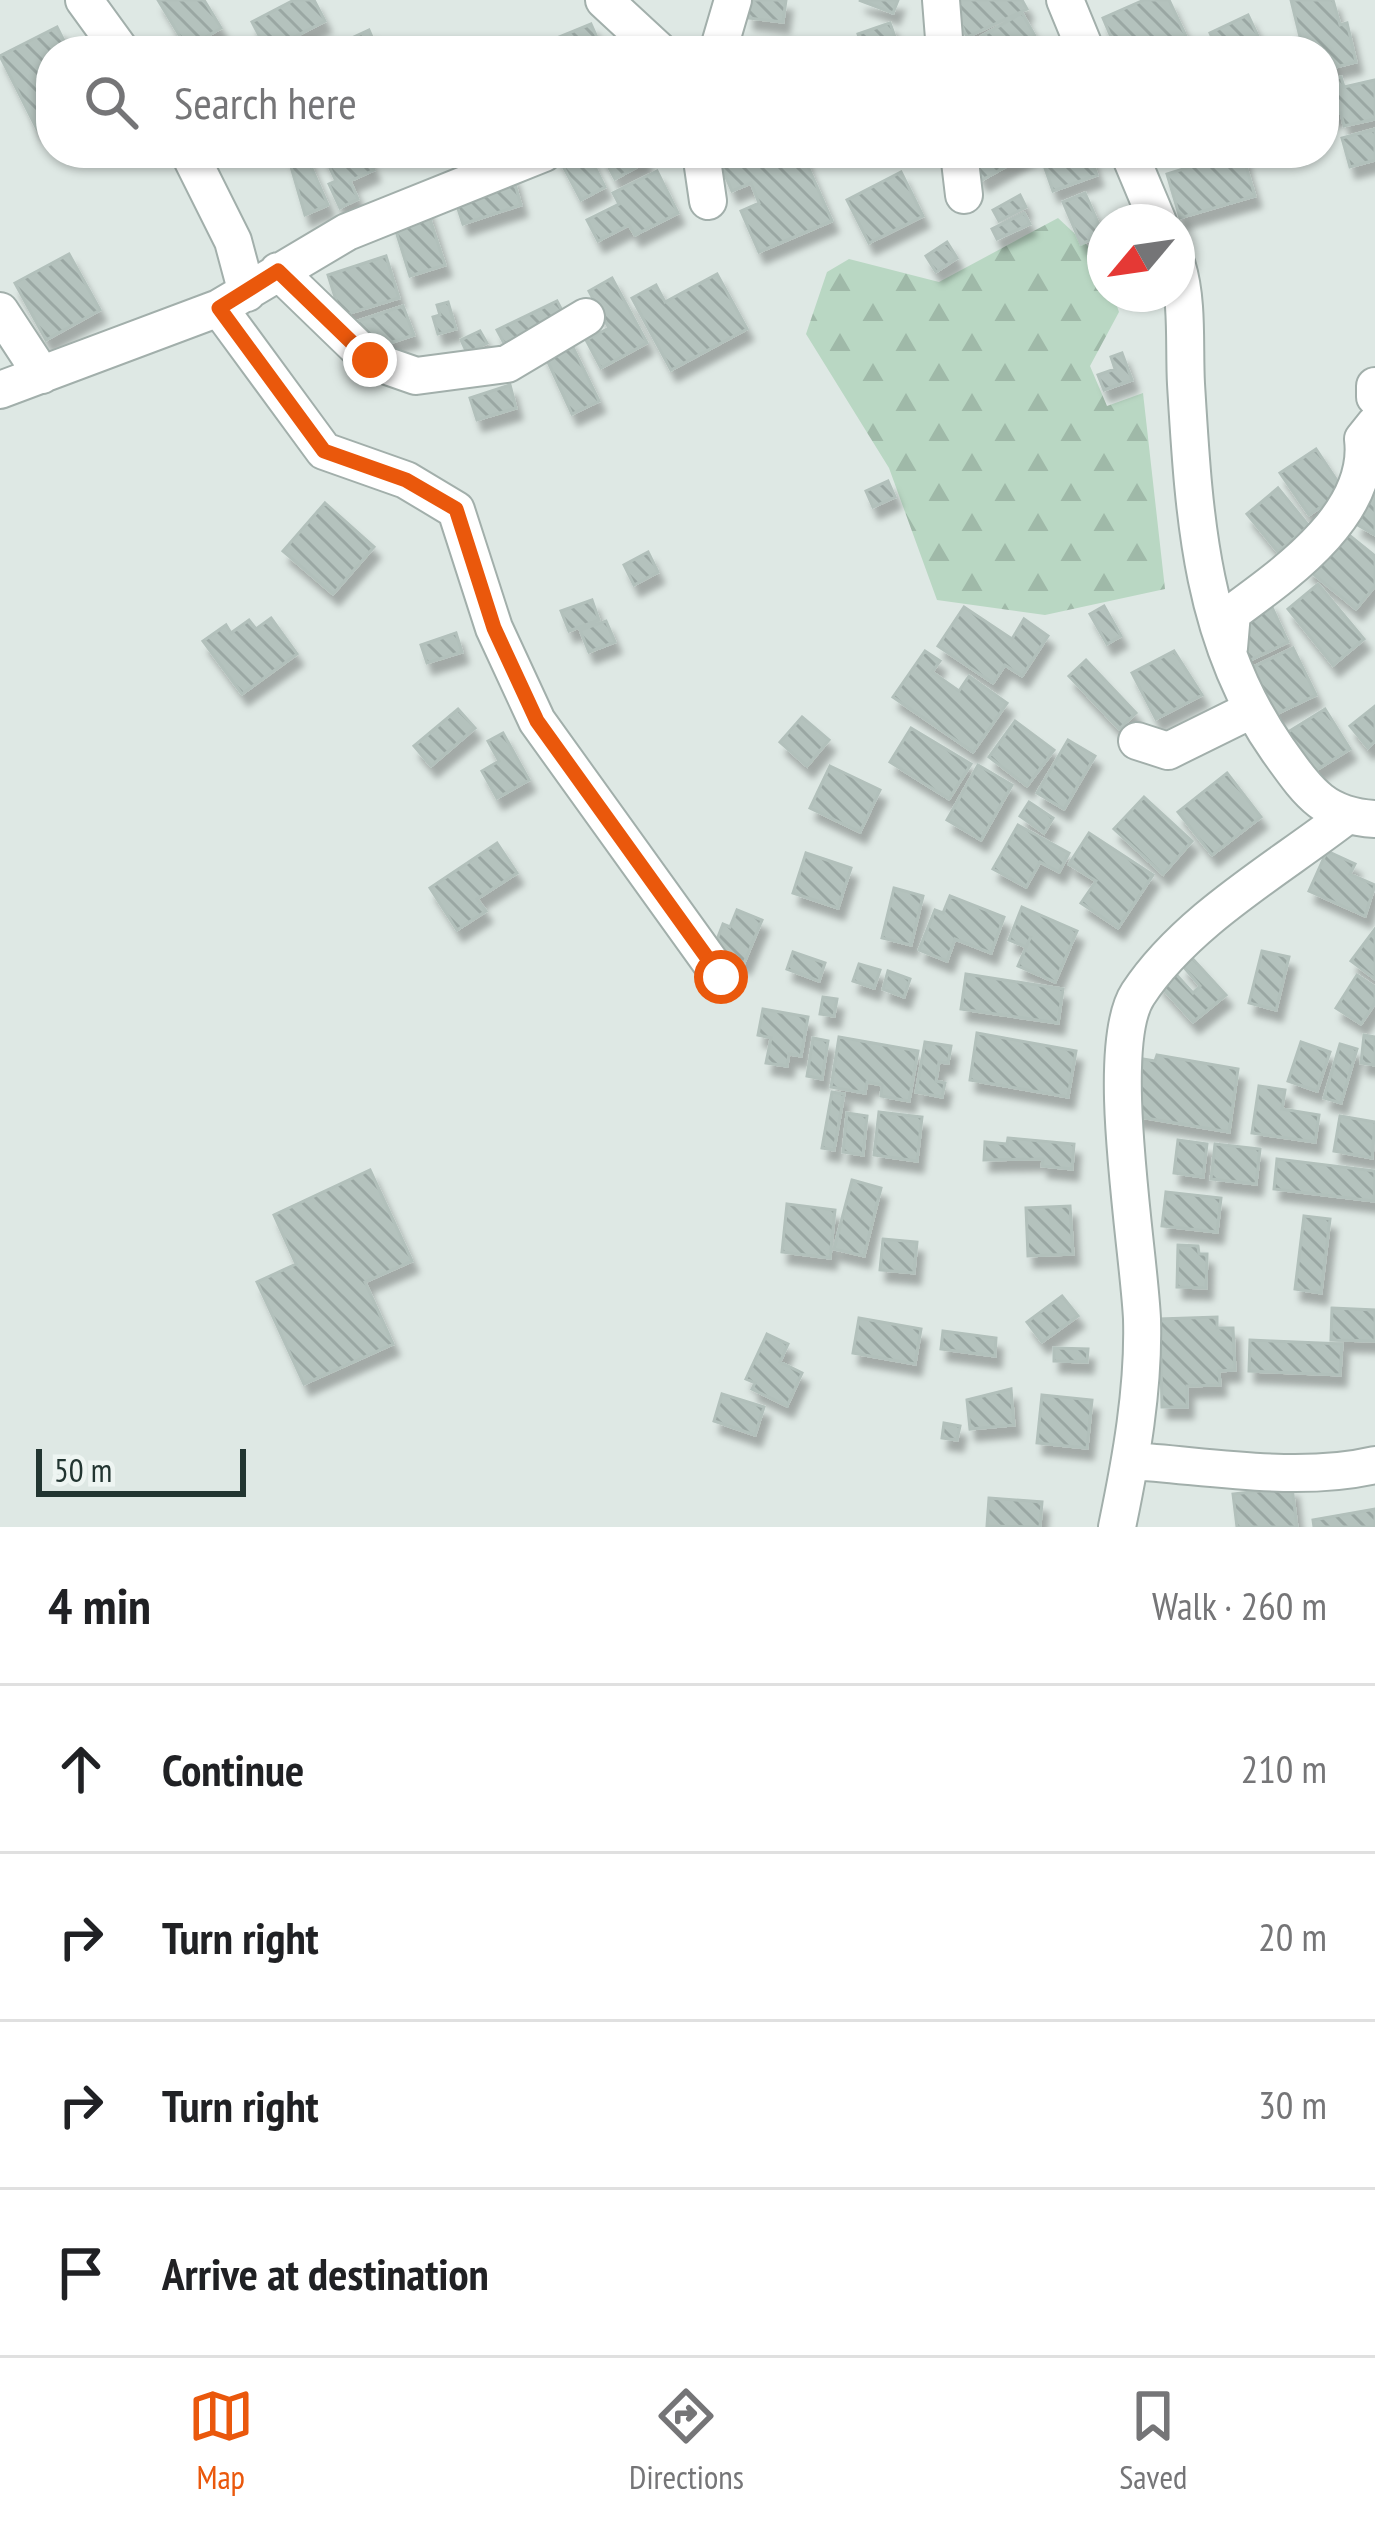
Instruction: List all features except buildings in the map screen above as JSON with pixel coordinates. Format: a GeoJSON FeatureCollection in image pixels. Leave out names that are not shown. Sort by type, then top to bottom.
{"type":"FeatureCollection","features":[{"type":"Feature","properties":{"kind":"street"},"geometry":{"type":"LineString","coordinates":[[84,0],[110,36]]}},
{"type":"Feature","properties":{"kind":"street"},"geometry":{"type":"LineString","coordinates":[[604,0],[643,36]]}},
{"type":"Feature","properties":{"kind":"street"},"geometry":{"type":"LineString","coordinates":[[722,36],[733,0]]}},
{"type":"Feature","properties":{"kind":"street"},"geometry":{"type":"LineString","coordinates":[[941,0],[944,36]]}},
{"type":"Feature","properties":{"kind":"street"},"geometry":{"type":"LineString","coordinates":[[1065,0],[1080,36]]}},
{"type":"Feature","properties":{"kind":"street"},"geometry":{"type":"LineString","coordinates":[[196,168],[232,241],[233,300],[324,451],[406,480],[456,509],[494,628],[537,721],[721,977]]}},
{"type":"Feature","properties":{"kind":"street"},"geometry":{"type":"LineString","coordinates":[[0,390],[233,300],[346,232],[506,168]]}},
{"type":"Feature","properties":{"kind":"street"},"geometry":{"type":"LineString","coordinates":[[703,168],[708,201]]}},
{"type":"Feature","properties":{"kind":"street"},"geometry":{"type":"LineString","coordinates":[[960,168],[964,195]]}},
{"type":"Feature","properties":{"kind":"street"},"geometry":{"type":"LineString","coordinates":[[1135,168],[1150,204]]}},
{"type":"Feature","properties":{"kind":"street"},"geometry":{"type":"LineString","coordinates":[[278,271],[370,360],[416,376],[507,364],[586,317]]}},
{"type":"Feature","properties":{"kind":"street"},"geometry":{"type":"LineString","coordinates":[[0,311],[42,375]]}},
{"type":"Feature","properties":{"kind":"street"},"geometry":{"type":"LineString","coordinates":[[1180,312],[1195,538],[1228,658],[1251,710],[1317,804],[1360,818]]}},
{"type":"Feature","properties":{"kind":"street"},"geometry":{"type":"LineString","coordinates":[[1375,386],[1375,397]]}},
{"type":"Feature","properties":{"kind":"street"},"geometry":{"type":"LineString","coordinates":[[1228,658],[1232,613],[1298,564],[1347,503],[1366,462],[1363,439],[1375,424]]}},
{"type":"Feature","properties":{"kind":"street"},"geometry":{"type":"LineString","coordinates":[[1137,741],[1168,752],[1251,710]]}},
{"type":"Feature","properties":{"kind":"street"},"geometry":{"type":"LineString","coordinates":[[1117,1527],[1131,1461],[1142,1323],[1121,1076],[1135,998],[1182,942],[1360,818]]}},
{"type":"Feature","properties":{"kind":"street"},"geometry":{"type":"LineString","coordinates":[[1131,1461],[1347,1472],[1375,1465]]}},
{"type":"Feature","properties":{"kind":"green space"},"geometry":{"type":"Polygon","coordinates":[[[1058,218],[1087,245],[1087,312],[1119,312],[1090,366],[1107,406],[1143,393],[1165,589],[1045,615],[937,600],[889,468],[806,334],[827,272],[849,259],[939,282],[1058,218]]]}},
{"type":"Feature","properties":{"kind":"route"},"geometry":{"type":"LineString","coordinates":[[370,360],[278,271],[219,308],[324,451],[406,480],[456,509],[494,628],[537,721],[721,977]]}}]}
